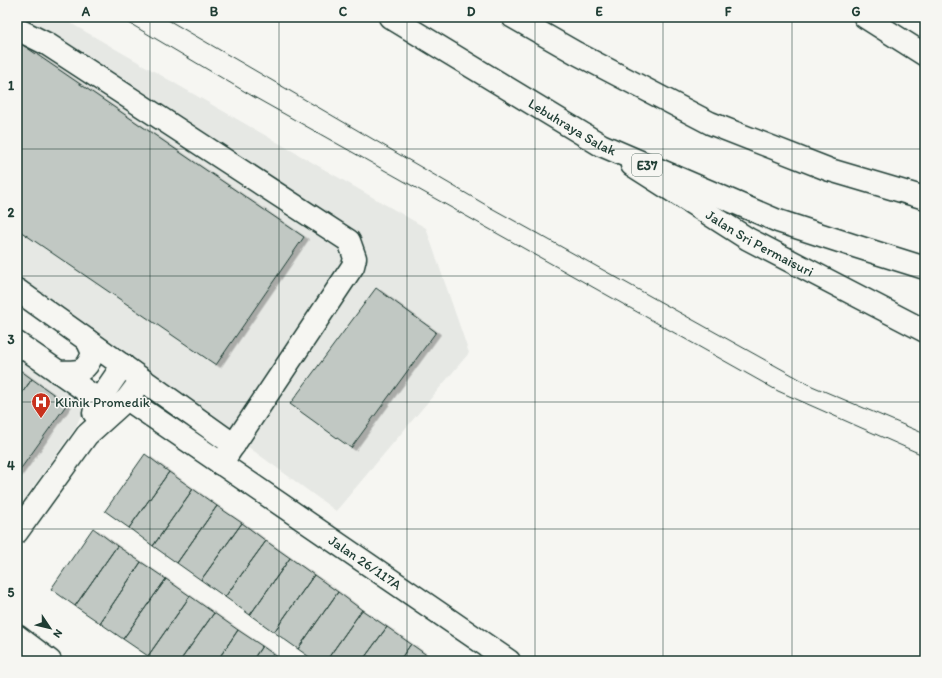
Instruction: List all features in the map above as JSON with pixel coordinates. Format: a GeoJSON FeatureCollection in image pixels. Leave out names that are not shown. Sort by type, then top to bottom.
{"type":"FeatureCollection","features":[{"type":"Feature","properties":{"kind":"main road","name":"Lebuhraya Salak"},"geometry":{"type":"LineString","coordinates":[[390,17],[601,145],[778,221],[925,268]]}},
{"type":"Feature","properties":{"kind":"main road"},"geometry":{"type":"LineString","coordinates":[[513,17],[576,53],[710,123],[830,170],[925,198]]}},
{"type":"Feature","properties":{"kind":"main road"},"geometry":{"type":"LineString","coordinates":[[866,17],[925,54]]}},
{"type":"Feature","properties":{"kind":"main road"},"geometry":{"type":"LineString","coordinates":[[17,29],[47,44],[349,241],[355,258],[353,266],[221,464]]}},
{"type":"Feature","properties":{"kind":"main road","name":"Jalan Sri Permaisuri"},"geometry":{"type":"LineString","coordinates":[[601,145],[748,239],[925,332]]}},
{"type":"Feature","properties":{"kind":"main road"},"geometry":{"type":"LineString","coordinates":[[17,290],[234,445]]}},
{"type":"Feature","properties":{"kind":"main road"},"geometry":{"type":"LineString","coordinates":[[58,372],[81,371],[89,364],[93,354],[87,340]]}},
{"type":"Feature","properties":{"kind":"main road"},"geometry":{"type":"LineString","coordinates":[[17,343],[99,400]]}},
{"type":"Feature","properties":{"kind":"main road"},"geometry":{"type":"LineString","coordinates":[[87,435],[99,400],[123,365]]}},
{"type":"Feature","properties":{"kind":"main road"},"geometry":{"type":"LineString","coordinates":[[17,532],[87,435],[127,399],[142,379]]}},
{"type":"Feature","properties":{"kind":"main road","name":"Jalan 26/117A"},"geometry":{"type":"LineString","coordinates":[[127,399],[509,661]]}},
{"type":"Feature","properties":{"kind":"main road"},"geometry":{"type":"LineString","coordinates":[[17,636],[50,661]]}},
{"type":"Feature","properties":{"kind":"shaded area"},"geometry":{"type":"Polygon","coordinates":[[[17,17],[60,17],[426,228],[469,353],[336,511],[17,278],[17,17]]]}},
{"type":"Feature","properties":{"kind":"shaded area"},"geometry":{"type":"Polygon","coordinates":[[[17,355],[86,403],[76,427],[17,509],[17,355]]]}},
{"type":"Feature","properties":{"kind":"building"},"geometry":{"type":"Polygon","coordinates":[[[17,41],[304,237],[216,365],[17,229],[17,41]]]}},
{"type":"Feature","properties":{"kind":"building"},"geometry":{"type":"Polygon","coordinates":[[[376,288],[436,332],[351,448],[290,404],[376,288]]]}},
{"type":"Feature","properties":{"kind":"building"},"geometry":{"type":"Polygon","coordinates":[[[17,368],[32,379],[17,400],[17,368]]]}},
{"type":"Feature","properties":{"kind":"building"},"geometry":{"type":"Polygon","coordinates":[[[32,379],[67,404],[17,474],[17,400],[32,379]]]}},
{"type":"Feature","properties":{"kind":"building"},"geometry":{"type":"Polygon","coordinates":[[[145,454],[169,472],[129,528],[105,511],[145,454]]]}},
{"type":"Feature","properties":{"kind":"building"},"geometry":{"type":"Polygon","coordinates":[[[169,472],[193,489],[153,546],[129,528],[169,472]]]}},
{"type":"Feature","properties":{"kind":"building"},"geometry":{"type":"Polygon","coordinates":[[[193,489],[217,506],[177,563],[153,546],[193,489]]]}},
{"type":"Feature","properties":{"kind":"building"},"geometry":{"type":"Polygon","coordinates":[[[217,506],[242,523],[201,580],[177,563],[217,506]]]}},
{"type":"Feature","properties":{"kind":"building"},"geometry":{"type":"Polygon","coordinates":[[[242,523],[266,541],[225,597],[201,580],[242,523]]]}},
{"type":"Feature","properties":{"kind":"building"},"geometry":{"type":"Polygon","coordinates":[[[93,528],[117,546],[75,606],[51,589],[93,528]]]}},
{"type":"Feature","properties":{"kind":"building"},"geometry":{"type":"Polygon","coordinates":[[[266,541],[290,558],[250,615],[225,597],[266,541]]]}},
{"type":"Feature","properties":{"kind":"building"},"geometry":{"type":"Polygon","coordinates":[[[117,546],[141,562],[100,623],[75,606],[117,546]]]}},
{"type":"Feature","properties":{"kind":"building"},"geometry":{"type":"Polygon","coordinates":[[[290,558],[314,575],[274,632],[250,615],[290,558]]]}},
{"type":"Feature","properties":{"kind":"building"},"geometry":{"type":"Polygon","coordinates":[[[141,562],[166,579],[123,639],[100,623],[141,562]]]}},
{"type":"Feature","properties":{"kind":"building"},"geometry":{"type":"Polygon","coordinates":[[[314,575],[338,592],[298,649],[274,632],[314,575]]]}},
{"type":"Feature","properties":{"kind":"building"},"geometry":{"type":"Polygon","coordinates":[[[166,579],[190,596],[148,656],[123,639],[166,579]]]}},
{"type":"Feature","properties":{"kind":"building"},"geometry":{"type":"Polygon","coordinates":[[[338,592],[362,610],[326,661],[315,661],[298,649],[338,592]]]}},
{"type":"Feature","properties":{"kind":"building"},"geometry":{"type":"Polygon","coordinates":[[[190,596],[214,613],[180,661],[154,661],[148,656],[190,596]]]}},
{"type":"Feature","properties":{"kind":"building"},"geometry":{"type":"Polygon","coordinates":[[[362,610],[387,627],[362,661],[326,661],[362,610]]]}},
{"type":"Feature","properties":{"kind":"building"},"geometry":{"type":"Polygon","coordinates":[[[214,613],[238,630],[217,661],[180,661],[214,613]]]}},
{"type":"Feature","properties":{"kind":"building"},"geometry":{"type":"Polygon","coordinates":[[[387,627],[411,644],[399,661],[362,661],[387,627]]]}},
{"type":"Feature","properties":{"kind":"building"},"geometry":{"type":"Polygon","coordinates":[[[238,630],[262,646],[252,661],[217,661],[238,630]]]}},
{"type":"Feature","properties":{"kind":"building"},"geometry":{"type":"Polygon","coordinates":[[[411,644],[435,661],[399,661],[411,644]]]}},
{"type":"Feature","properties":{"kind":"building"},"geometry":{"type":"Polygon","coordinates":[[[262,646],[283,661],[252,661],[262,646]]]}},
{"type":"Feature","properties":{"kind":"tram line"},"geometry":{"type":"LineString","coordinates":[[119,17],[254,97],[778,391],[925,456]]}},
{"type":"Feature","properties":{"kind":"tram line"},"geometry":{"type":"LineString","coordinates":[[163,17],[486,205],[812,386],[925,434]]}},
{"type":"Feature","properties":{"kind":"place","name":"Klinik Promedik"},"geometry":{"type":"Point","coordinates":[41,419]}}]}
